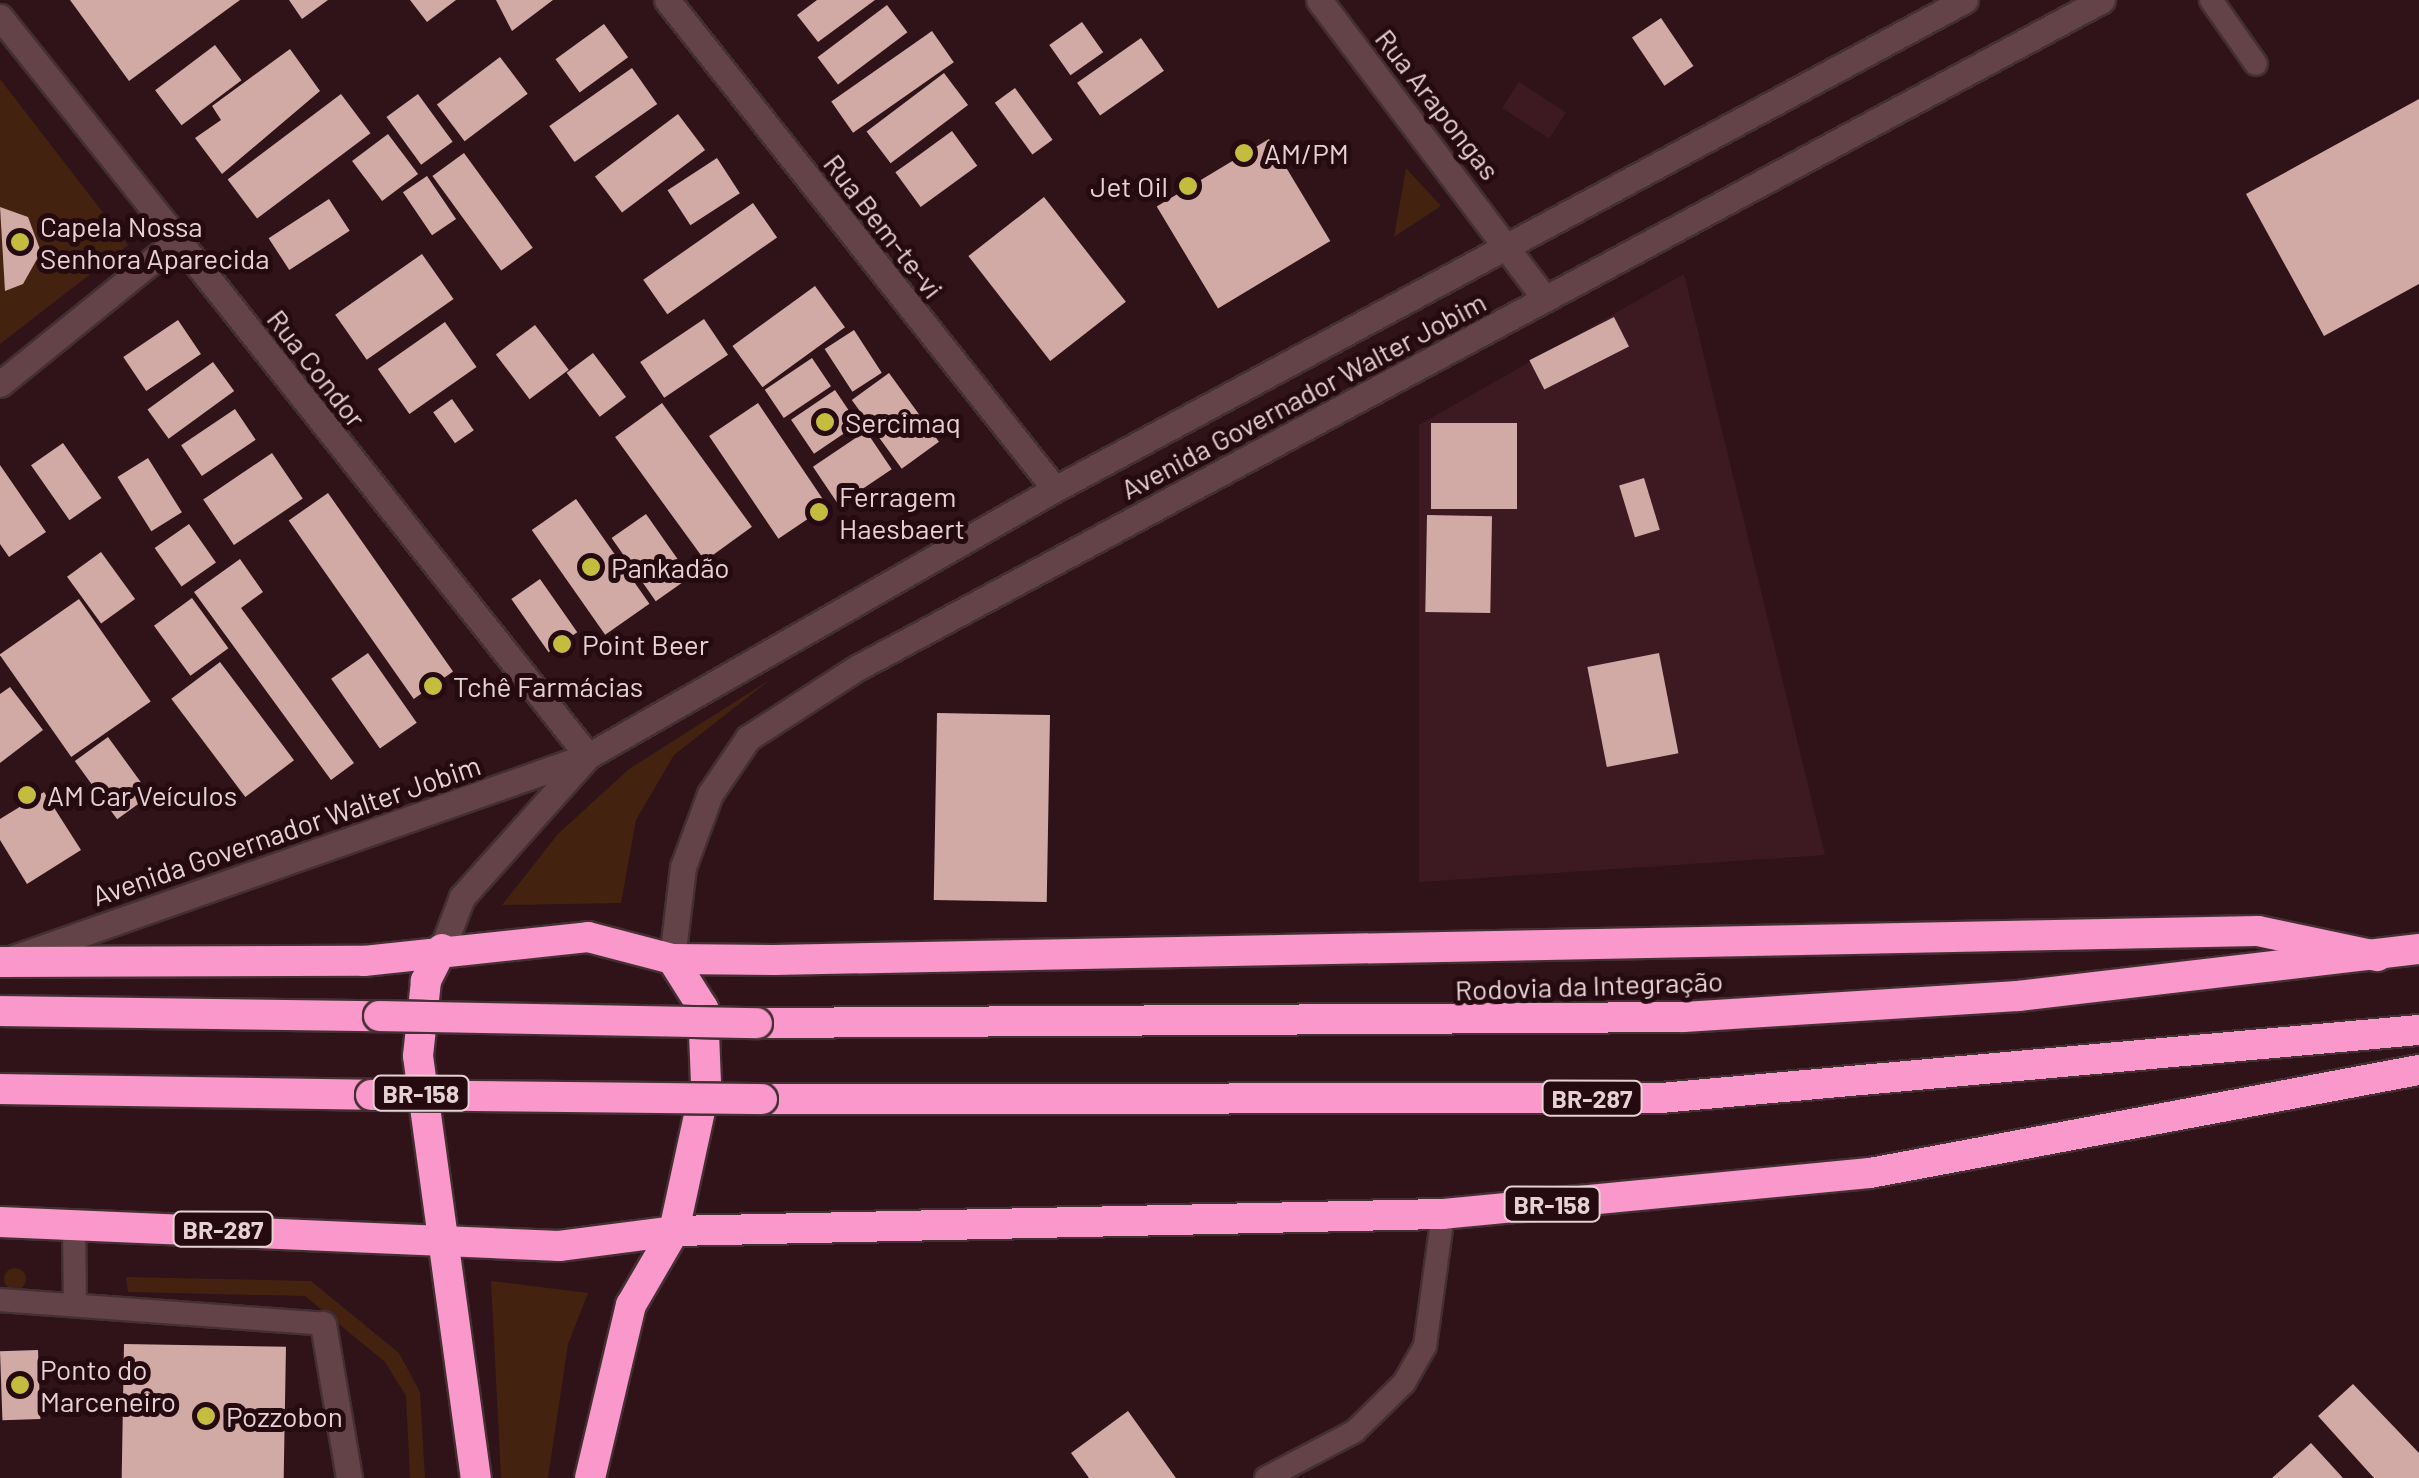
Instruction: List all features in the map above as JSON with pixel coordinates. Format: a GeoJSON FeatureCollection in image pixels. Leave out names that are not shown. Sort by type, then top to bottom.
{"type":"FeatureCollection","features":[{"type":"Feature","properties":{"kind":"highway"},"geometry":{"type":"LineString","coordinates":[[2,961],[364,961],[588,937],[672,959],[2258,931],[2377,956]]}},
{"type":"Feature","properties":{"kind":"highway","name":"Rodovia da Integração"},"geometry":{"type":"LineString","coordinates":[[0,1011],[756,1024],[1683,1017],[2018,996],[2419,949]]}},
{"type":"Feature","properties":{"kind":"highway","name":"BR-158"},"geometry":{"type":"LineString","coordinates":[[442,950],[426,981],[418,1056],[447,1239],[476,1478]]}},
{"type":"Feature","properties":{"kind":"highway"},"geometry":{"type":"LineString","coordinates":[[590,1478],[631,1305],[674,1232],[706,1083],[703,1008],[672,959]]}},
{"type":"Feature","properties":{"kind":"highway","name":"BR-287"},"geometry":{"type":"LineString","coordinates":[[0,1089],[762,1099],[1661,1098],[2419,1030]]}},
{"type":"Feature","properties":{"kind":"highway","name":"BR-158"},"geometry":{"type":"LineString","coordinates":[[674,1232],[1443,1214],[1870,1174],[2419,1070]]}},
{"type":"Feature","properties":{"kind":"highway","name":"BR-287"},"geometry":{"type":"LineString","coordinates":[[0,1222],[559,1246],[674,1232]]}},
{"type":"Feature","properties":{"kind":"main road","name":"Rua Bem-te-vi"},"geometry":{"type":"LineString","coordinates":[[666,0],[1055,489]]}},
{"type":"Feature","properties":{"kind":"main road","name":"Rua Arapongas"},"geometry":{"type":"LineString","coordinates":[[1319,0],[1508,245],[1545,299]]}},
{"type":"Feature","properties":{"kind":"main road","name":"Avenida Governador Walter Jobim"},"geometry":{"type":"LineString","coordinates":[[2,961],[588,756],[1055,489],[1965,0]]}},
{"type":"Feature","properties":{"kind":"main road","name":"Avenida Governador Walter Jobim"},"geometry":{"type":"LineString","coordinates":[[672,959],[682,866],[710,794],[748,738],[855,670],[2102,0]]}},
{"type":"Feature","properties":{"kind":"main road","name":"Rua Condor"},"geometry":{"type":"LineString","coordinates":[[0,17],[588,756]]}},
{"type":"Feature","properties":{"kind":"main road"},"geometry":{"type":"LineString","coordinates":[[0,384],[178,240]]}},
{"type":"Feature","properties":{"kind":"main road","name":"Avenida Governador Walter Jobim"},"geometry":{"type":"LineString","coordinates":[[442,950],[462,897],[588,756]]}},
{"type":"Feature","properties":{"kind":"main road"},"geometry":{"type":"LineString","coordinates":[[323,1324],[350,1478]]}},
{"type":"Feature","properties":{"kind":"lane"},"geometry":{"type":"LineString","coordinates":[[2210,0],[2256,64]]}},
{"type":"Feature","properties":{"kind":"lane"},"geometry":{"type":"LineString","coordinates":[[2377,956],[2419,935]]}},
{"type":"Feature","properties":{"kind":"lane"},"geometry":{"type":"LineString","coordinates":[[1266,1478],[1355,1431],[1404,1383],[1425,1346],[1443,1214]]}},
{"type":"Feature","properties":{"kind":"lane"},"geometry":{"type":"LineString","coordinates":[[74,1224],[76,1305]]}},
{"type":"Feature","properties":{"kind":"lane"},"geometry":{"type":"LineString","coordinates":[[0,1300],[323,1324]]}},
{"type":"Feature","properties":{"kind":"shaded area"},"geometry":{"type":"Polygon","coordinates":[[[0,79],[128,245],[0,344],[0,79]]]}},
{"type":"Feature","properties":{"kind":"shaded area"},"geometry":{"type":"Polygon","coordinates":[[[1519,82],[1566,112],[1549,138],[1502,108],[1519,82]]]}},
{"type":"Feature","properties":{"kind":"shaded area"},"geometry":{"type":"Polygon","coordinates":[[[1406,168],[1441,206],[1394,237],[1406,168]]]}},
{"type":"Feature","properties":{"kind":"shaded area"},"geometry":{"type":"Polygon","coordinates":[[[1684,274],[1825,855],[1419,882],[1419,425],[1684,274]]]}},
{"type":"Feature","properties":{"kind":"shaded area"},"geometry":{"type":"Polygon","coordinates":[[[771,679],[674,755],[636,820],[621,903],[502,905],[558,834],[629,769],[771,679]]]}},
{"type":"Feature","properties":{"kind":"shaded area"},"geometry":{"type":"Polygon","coordinates":[[[15,1268],[23,1271],[23,1287],[15,1290],[7,1287],[4,1279],[7,1271],[15,1268]]]}},
{"type":"Feature","properties":{"kind":"shaded area"},"geometry":{"type":"Polygon","coordinates":[[[126,1277],[311,1281],[399,1353],[420,1392],[425,1478],[410,1478],[406,1396],[385,1362],[305,1296],[128,1292],[126,1277]]]}},
{"type":"Feature","properties":{"kind":"shaded area"},"geometry":{"type":"Polygon","coordinates":[[[491,1281],[588,1293],[568,1344],[548,1478],[501,1478],[491,1281]]]}},
{"type":"Feature","properties":{"kind":"building"},"geometry":{"type":"Polygon","coordinates":[[[70,0],[240,0],[129,81],[70,0]]]}},
{"type":"Feature","properties":{"kind":"building"},"geometry":{"type":"Polygon","coordinates":[[[289,0],[328,0],[302,19],[289,0]]]}},
{"type":"Feature","properties":{"kind":"building"},"geometry":{"type":"Polygon","coordinates":[[[410,0],[456,0],[427,22],[410,0]]]}},
{"type":"Feature","properties":{"kind":"building"},"geometry":{"type":"Polygon","coordinates":[[[496,0],[553,0],[512,31],[496,0]]]}},
{"type":"Feature","properties":{"kind":"building"},"geometry":{"type":"Polygon","coordinates":[[[817,0],[875,0],[818,42],[797,15],[817,0]]]}},
{"type":"Feature","properties":{"kind":"building"},"geometry":{"type":"Polygon","coordinates":[[[887,5],[907,32],[838,85],[818,57],[887,5]]]}},
{"type":"Feature","properties":{"kind":"building"},"geometry":{"type":"Polygon","coordinates":[[[1661,18],[1693,66],[1664,86],[1632,38],[1661,18]]]}},
{"type":"Feature","properties":{"kind":"building"},"geometry":{"type":"Polygon","coordinates":[[[1082,22],[1103,52],[1070,75],[1049,45],[1082,22]]]}},
{"type":"Feature","properties":{"kind":"building"},"geometry":{"type":"Polygon","coordinates":[[[604,24],[628,57],[580,92],[555,59],[604,24]]]}},
{"type":"Feature","properties":{"kind":"building"},"geometry":{"type":"Polygon","coordinates":[[[932,31],[954,62],[853,133],[831,102],[932,31]]]}},
{"type":"Feature","properties":{"kind":"building"},"geometry":{"type":"Polygon","coordinates":[[[1141,38],[1164,71],[1100,116],[1077,83],[1141,38]]]}},
{"type":"Feature","properties":{"kind":"building"},"geometry":{"type":"Polygon","coordinates":[[[215,45],[241,80],[182,125],[155,90],[215,45]]]}},
{"type":"Feature","properties":{"kind":"building"},"geometry":{"type":"Polygon","coordinates":[[[290,49],[320,91],[222,174],[195,138],[221,120],[212,106],[290,49]]]}},
{"type":"Feature","properties":{"kind":"building"},"geometry":{"type":"Polygon","coordinates":[[[500,57],[528,94],[465,141],[437,105],[500,57]]]}},
{"type":"Feature","properties":{"kind":"building"},"geometry":{"type":"Polygon","coordinates":[[[632,68],[657,104],[575,162],[549,126],[632,68]]]}},
{"type":"Feature","properties":{"kind":"building"},"geometry":{"type":"Polygon","coordinates":[[[944,73],[968,105],[891,163],[867,131],[944,73]]]}},
{"type":"Feature","properties":{"kind":"building"},"geometry":{"type":"Polygon","coordinates":[[[1015,88],[1053,140],[1032,154],[995,103],[1015,88]]]}},
{"type":"Feature","properties":{"kind":"building"},"geometry":{"type":"Polygon","coordinates":[[[341,94],[370,133],[257,219],[228,179],[341,94]]]}},
{"type":"Feature","properties":{"kind":"building"},"geometry":{"type":"Polygon","coordinates":[[[418,94],[453,142],[421,165],[386,117],[418,94]]]}},
{"type":"Feature","properties":{"kind":"building"},"geometry":{"type":"Polygon","coordinates":[[[2419,99],[2419,284],[2324,336],[2246,194],[2419,99]]]}},
{"type":"Feature","properties":{"kind":"building"},"geometry":{"type":"Polygon","coordinates":[[[678,114],[705,150],[622,213],[595,177],[678,114]]]}},
{"type":"Feature","properties":{"kind":"building"},"geometry":{"type":"Polygon","coordinates":[[[952,131],[977,166],[921,207],[895,172],[952,131]]]}},
{"type":"Feature","properties":{"kind":"building"},"geometry":{"type":"Polygon","coordinates":[[[388,134],[418,174],[382,201],[352,161],[388,134]]]}},
{"type":"Feature","properties":{"kind":"building"},"geometry":{"type":"Polygon","coordinates":[[[1269,139],[1330,241],[1218,308],[1157,206],[1269,139]]]}},
{"type":"Feature","properties":{"kind":"building"},"geometry":{"type":"Polygon","coordinates":[[[464,153],[533,248],[501,271],[432,176],[464,153]]]}},
{"type":"Feature","properties":{"kind":"building"},"geometry":{"type":"Polygon","coordinates":[[[717,158],[740,193],[690,225],[668,190],[717,158]]]}},
{"type":"Feature","properties":{"kind":"building"},"geometry":{"type":"Polygon","coordinates":[[[427,176],[456,219],[432,235],[403,192],[427,176]]]}},
{"type":"Feature","properties":{"kind":"building"},"geometry":{"type":"Polygon","coordinates":[[[1044,197],[1126,302],[1050,361],[968,256],[1044,197]]]}},
{"type":"Feature","properties":{"kind":"building"},"geometry":{"type":"Polygon","coordinates":[[[329,199],[350,231],[289,270],[269,238],[329,199]]]}},
{"type":"Feature","properties":{"kind":"building"},"geometry":{"type":"Polygon","coordinates":[[[753,203],[777,237],[667,314],[643,280],[753,203]]]}},
{"type":"Feature","properties":{"kind":"building","name":"Capela Nossa Senhora Aparecida"},"geometry":{"type":"Polygon","coordinates":[[[0,207],[28,217],[41,252],[23,284],[5,291],[0,207]]]}},
{"type":"Feature","properties":{"kind":"building"},"geometry":{"type":"Polygon","coordinates":[[[422,254],[454,299],[367,360],[335,315],[422,254]]]}},
{"type":"Feature","properties":{"kind":"building"},"geometry":{"type":"Polygon","coordinates":[[[815,286],[845,327],[762,387],[732,346],[815,286]]]}},
{"type":"Feature","properties":{"kind":"building"},"geometry":{"type":"Polygon","coordinates":[[[1614,317],[1629,346],[1544,390],[1529,360],[1614,317]]]}},
{"type":"Feature","properties":{"kind":"building"},"geometry":{"type":"Polygon","coordinates":[[[704,319],[728,355],[664,398],[640,362],[704,319]]]}},
{"type":"Feature","properties":{"kind":"building"},"geometry":{"type":"Polygon","coordinates":[[[178,320],[201,354],[146,391],[123,357],[178,320]]]}},
{"type":"Feature","properties":{"kind":"building"},"geometry":{"type":"Polygon","coordinates":[[[445,322],[477,367],[409,414],[378,369],[445,322]]]}},
{"type":"Feature","properties":{"kind":"building"},"geometry":{"type":"Polygon","coordinates":[[[535,325],[569,370],[530,399],[496,354],[535,325]]]}},
{"type":"Feature","properties":{"kind":"building"},"geometry":{"type":"Polygon","coordinates":[[[854,330],[882,373],[852,392],[825,349],[854,330]]]}},
{"type":"Feature","properties":{"kind":"building"},"geometry":{"type":"Polygon","coordinates":[[[593,353],[626,397],[600,417],[567,373],[593,353]]]}},
{"type":"Feature","properties":{"kind":"building"},"geometry":{"type":"Polygon","coordinates":[[[812,358],[831,386],[784,418],[765,390],[812,358]]]}},
{"type":"Feature","properties":{"kind":"building"},"geometry":{"type":"Polygon","coordinates":[[[213,362],[234,391],[169,439],[147,410],[213,362]]]}},
{"type":"Feature","properties":{"kind":"building"},"geometry":{"type":"Polygon","coordinates":[[[889,373],[939,442],[902,469],[852,400],[889,373]]]}},
{"type":"Feature","properties":{"kind":"building","name":"Sercimaq"},"geometry":{"type":"Polygon","coordinates":[[[835,390],[858,424],[814,454],[791,420],[835,390]]]}},
{"type":"Feature","properties":{"kind":"building"},"geometry":{"type":"Polygon","coordinates":[[[452,399],[474,430],[455,443],[433,412],[452,399]]]}},
{"type":"Feature","properties":{"kind":"building"},"geometry":{"type":"Polygon","coordinates":[[[662,403],[752,527],[705,561],[615,437],[662,403]]]}},
{"type":"Feature","properties":{"kind":"building"},"geometry":{"type":"Polygon","coordinates":[[[758,403],[827,506],[778,539],[709,436],[758,403]]]}},
{"type":"Feature","properties":{"kind":"building"},"geometry":{"type":"Polygon","coordinates":[[[235,409],[256,440],[202,476],[181,445],[235,409]]]}},
{"type":"Feature","properties":{"kind":"building"},"geometry":{"type":"Polygon","coordinates":[[[1431,423],[1517,423],[1517,509],[1431,509],[1431,423]]]}},
{"type":"Feature","properties":{"kind":"building"},"geometry":{"type":"Polygon","coordinates":[[[866,431],[892,469],[839,505],[813,467],[866,431]]]}},
{"type":"Feature","properties":{"kind":"building"},"geometry":{"type":"Polygon","coordinates":[[[63,443],[101,498],[69,520],[31,465],[63,443]]]}},
{"type":"Feature","properties":{"kind":"building"},"geometry":{"type":"Polygon","coordinates":[[[272,453],[303,499],[234,545],[203,499],[272,453]]]}},
{"type":"Feature","properties":{"kind":"building"},"geometry":{"type":"Polygon","coordinates":[[[148,458],[182,512],[151,531],[117,477],[148,458]]]}},
{"type":"Feature","properties":{"kind":"building"},"geometry":{"type":"Polygon","coordinates":[[[0,465],[46,532],[9,557],[0,544],[0,465]]]}},
{"type":"Feature","properties":{"kind":"building"},"geometry":{"type":"Polygon","coordinates":[[[1644,478],[1660,530],[1635,537],[1619,486],[1644,478]]]}},
{"type":"Feature","properties":{"kind":"building"},"geometry":{"type":"Polygon","coordinates":[[[328,493],[453,672],[414,699],[289,521],[328,493]]]}},
{"type":"Feature","properties":{"kind":"building","name":"Pankadão"},"geometry":{"type":"Polygon","coordinates":[[[576,499],[649,604],[605,635],[532,530],[576,499]]]}},
{"type":"Feature","properties":{"kind":"building"},"geometry":{"type":"Polygon","coordinates":[[[646,514],[690,577],[656,601],[612,538],[646,514]]]}},
{"type":"Feature","properties":{"kind":"building"},"geometry":{"type":"Polygon","coordinates":[[[1427,515],[1492,516],[1490,613],[1425,612],[1427,515]]]}},
{"type":"Feature","properties":{"kind":"building"},"geometry":{"type":"Polygon","coordinates":[[[189,524],[216,563],[182,587],[155,548],[189,524]]]}},
{"type":"Feature","properties":{"kind":"building"},"geometry":{"type":"Polygon","coordinates":[[[101,552],[135,599],[101,624],[67,577],[101,552]]]}},
{"type":"Feature","properties":{"kind":"building"},"geometry":{"type":"Polygon","coordinates":[[[240,559],[263,592],[241,608],[354,763],[331,780],[194,592],[240,559]]]}},
{"type":"Feature","properties":{"kind":"building"},"geometry":{"type":"Polygon","coordinates":[[[540,579],[577,632],[549,652],[511,599],[540,579]]]}},
{"type":"Feature","properties":{"kind":"building"},"geometry":{"type":"Polygon","coordinates":[[[192,598],[228,648],[190,676],[154,626],[192,598]]]}},
{"type":"Feature","properties":{"kind":"building"},"geometry":{"type":"Polygon","coordinates":[[[79,599],[151,701],[71,757],[0,654],[79,599]]]}},
{"type":"Feature","properties":{"kind":"building"},"geometry":{"type":"Polygon","coordinates":[[[368,653],[417,723],[380,748],[331,679],[368,653]]]}},
{"type":"Feature","properties":{"kind":"building"},"geometry":{"type":"Polygon","coordinates":[[[1659,653],[1678,753],[1607,767],[1587,667],[1659,653]]]}},
{"type":"Feature","properties":{"kind":"building"},"geometry":{"type":"Polygon","coordinates":[[[220,662],[294,760],[245,797],[171,699],[220,662]]]}},
{"type":"Feature","properties":{"kind":"building"},"geometry":{"type":"Polygon","coordinates":[[[10,687],[43,730],[0,763],[0,694],[10,687]]]}},
{"type":"Feature","properties":{"kind":"building"},"geometry":{"type":"Polygon","coordinates":[[[937,713],[1050,715],[1047,902],[934,900],[937,713]]]}},
{"type":"Feature","properties":{"kind":"building"},"geometry":{"type":"Polygon","coordinates":[[[108,737],[150,795],[117,819],[75,761],[108,737]]]}},
{"type":"Feature","properties":{"kind":"building"},"geometry":{"type":"Polygon","coordinates":[[[44,792],[81,850],[27,884],[0,840],[0,819],[44,792]]]}},
{"type":"Feature","properties":{"kind":"building"},"geometry":{"type":"Polygon","coordinates":[[[124,1344],[286,1347],[284,1478],[122,1478],[124,1344]]]}},
{"type":"Feature","properties":{"kind":"building","name":"Ponto do Marceneiro"},"geometry":{"type":"Polygon","coordinates":[[[38,1350],[40,1419],[2,1420],[0,1351],[38,1350]]]}},
{"type":"Feature","properties":{"kind":"building"},"geometry":{"type":"Polygon","coordinates":[[[2353,1384],[2419,1453],[2419,1478],[2374,1478],[2318,1416],[2353,1384]]]}},
{"type":"Feature","properties":{"kind":"building"},"geometry":{"type":"Polygon","coordinates":[[[1128,1411],[1176,1478],[1089,1478],[1071,1453],[1128,1411]]]}},
{"type":"Feature","properties":{"kind":"building"},"geometry":{"type":"Polygon","coordinates":[[[2311,1443],[2343,1478],[2272,1478],[2311,1443]]]}},
{"type":"Feature","properties":{"kind":"place","name":"AM/PM"},"geometry":{"type":"Point","coordinates":[1244,153]}},
{"type":"Feature","properties":{"kind":"place","name":"Jet Oil"},"geometry":{"type":"Point","coordinates":[1188,186]}},
{"type":"Feature","properties":{"kind":"place","name":"Capela Nossa Senhora Aparecida"},"geometry":{"type":"Point","coordinates":[20,242]}},
{"type":"Feature","properties":{"kind":"place","name":"Sercimaq"},"geometry":{"type":"Point","coordinates":[825,422]}},
{"type":"Feature","properties":{"kind":"place","name":"Ferragem Haesbaert"},"geometry":{"type":"Point","coordinates":[819,512]}},
{"type":"Feature","properties":{"kind":"place","name":"Pankadão"},"geometry":{"type":"Point","coordinates":[591,567]}},
{"type":"Feature","properties":{"kind":"place","name":"Point Beer"},"geometry":{"type":"Point","coordinates":[562,644]}},
{"type":"Feature","properties":{"kind":"place","name":"Tchê Farmácias"},"geometry":{"type":"Point","coordinates":[433,686]}},
{"type":"Feature","properties":{"kind":"place","name":"AM Car Veículos"},"geometry":{"type":"Point","coordinates":[27,795]}},
{"type":"Feature","properties":{"kind":"place","name":"Ponto do Marceneiro"},"geometry":{"type":"Point","coordinates":[20,1385]}},
{"type":"Feature","properties":{"kind":"place","name":"Pozzobon"},"geometry":{"type":"Point","coordinates":[206,1416]}}]}
